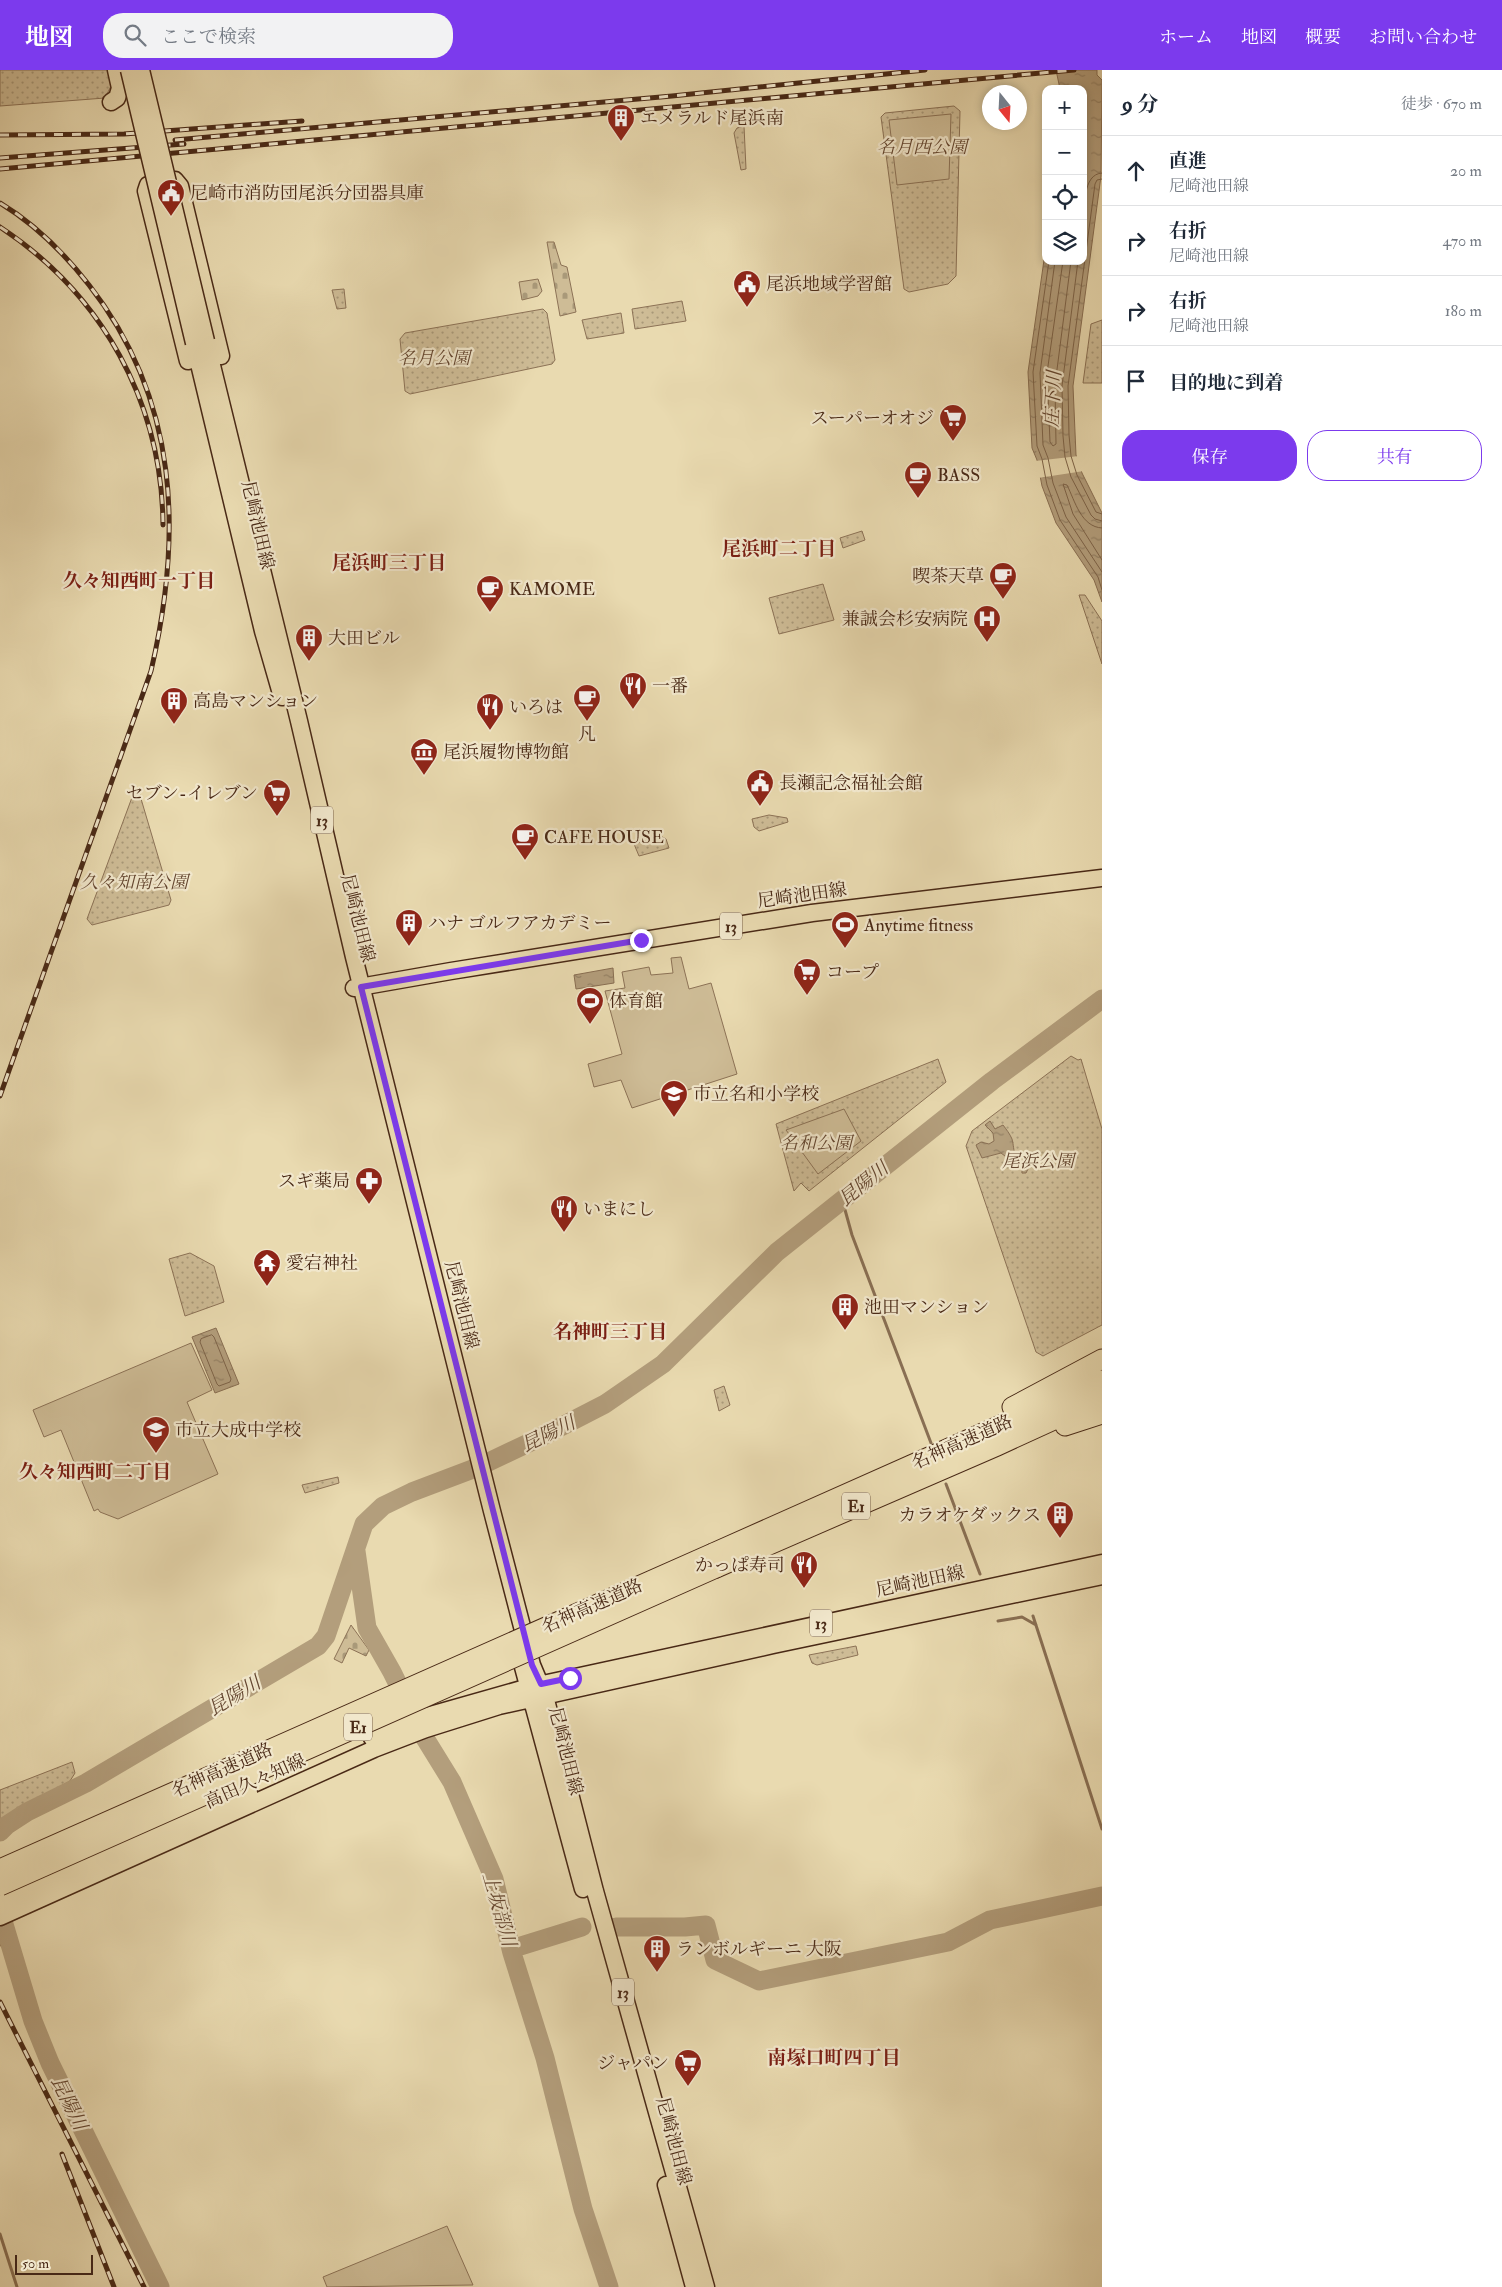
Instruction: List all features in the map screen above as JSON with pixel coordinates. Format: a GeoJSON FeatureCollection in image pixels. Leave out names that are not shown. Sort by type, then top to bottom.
{"type":"FeatureCollection","features":[{"type":"Feature","properties":{"kind":"highway","name":"E1"},"geometry":{"type":"LineString","coordinates":[[908,1466],[944,1443],[1102,1359]]}},
{"type":"Feature","properties":{"kind":"highway","name":"名神高速道路"},"geometry":{"type":"LineString","coordinates":[[0,1886],[715,1560],[908,1466],[1102,1380]]}},
{"type":"Feature","properties":{"kind":"highway","name":"名神高速道路"},"geometry":{"type":"LineString","coordinates":[[0,1868],[715,1560],[997,1446],[1102,1398]]}},
{"type":"Feature","properties":{"kind":"highway","name":"E1"},"geometry":{"type":"LineString","coordinates":[[997,1446],[1102,1414]]}},
{"type":"Feature","properties":{"kind":"main road"},"geometry":{"type":"LineString","coordinates":[[111,102],[117,98],[120,88],[116,70]]}},
{"type":"Feature","properties":{"kind":"main road","name":"尼崎池田線"},"geometry":{"type":"LineString","coordinates":[[128,70],[200,342]]}},
{"type":"Feature","properties":{"kind":"main road","name":"尼崎池田線"},"geometry":{"type":"LineString","coordinates":[[141,70],[200,342],[251,558],[480,1481],[511,1626],[537,1691],[706,2287]]}},
{"type":"Feature","properties":{"kind":"main road"},"geometry":{"type":"LineString","coordinates":[[175,180],[180,186],[254,496],[260,540],[251,558],[233,537],[226,513],[146,191],[148,185],[175,180]]}},
{"type":"Feature","properties":{"kind":"main road","name":"尼崎池田線"},"geometry":{"type":"LineString","coordinates":[[358,988],[451,970],[812,913],[1102,878]]}},
{"type":"Feature","properties":{"kind":"main road","name":"尼崎池田線"},"geometry":{"type":"LineString","coordinates":[[480,1481],[501,1546],[529,1613],[536,1636],[543,1666],[537,1691],[540,1733],[694,2287]]}},
{"type":"Feature","properties":{"kind":"main road","name":"尼崎池田線"},"geometry":{"type":"LineString","coordinates":[[537,1691],[1102,1563]]}},
{"type":"Feature","properties":{"kind":"main road","name":"尼崎池田線"},"geometry":{"type":"LineString","coordinates":[[537,1691],[773,1645],[1102,1576]]}},
{"type":"Feature","properties":{"kind":"main road","name":"高田久々知線"},"geometry":{"type":"LineString","coordinates":[[0,1904],[229,1808],[417,1726],[499,1706],[537,1691]]}},
{"type":"Feature","properties":{"kind":"main road","name":"高田久々知線"},"geometry":{"type":"LineString","coordinates":[[0,1916],[229,1808]]}},
{"type":"Feature","properties":{"kind":"green space"},"geometry":{"type":"Polygon","coordinates":[[[0,70],[110,70],[112,84],[105,98],[0,106],[0,70]]]}},
{"type":"Feature","properties":{"kind":"green space","name":"名月西公園"},"geometry":{"type":"Polygon","coordinates":[[[954,106],[960,111],[956,276],[948,284],[909,292],[904,289],[881,117],[885,113],[954,106]]]}},
{"type":"Feature","properties":{"kind":"green space"},"geometry":{"type":"Polygon","coordinates":[[[951,114],[949,179],[897,185],[889,120],[951,114]]]}},
{"type":"Feature","properties":{"kind":"green space"},"geometry":{"type":"Polygon","coordinates":[[[744,126],[746,169],[741,170],[734,133],[737,128],[744,126]]]}},
{"type":"Feature","properties":{"kind":"green space"},"geometry":{"type":"Polygon","coordinates":[[[547,242],[554,242],[561,265],[567,267],[576,312],[560,316],[547,242]]]}},
{"type":"Feature","properties":{"kind":"green space"},"geometry":{"type":"Polygon","coordinates":[[[538,279],[542,291],[538,296],[522,300],[519,282],[538,279]]]}},
{"type":"Feature","properties":{"kind":"green space"},"geometry":{"type":"Polygon","coordinates":[[[344,289],[346,308],[337,309],[332,290],[344,289]]]}},
{"type":"Feature","properties":{"kind":"green space"},"geometry":{"type":"Polygon","coordinates":[[[682,301],[686,321],[635,329],[632,309],[682,301]]]}},
{"type":"Feature","properties":{"kind":"green space","name":"名月公園"},"geometry":{"type":"Polygon","coordinates":[[[543,309],[547,313],[555,360],[552,364],[410,394],[405,391],[400,339],[405,333],[543,309]]]}},
{"type":"Feature","properties":{"kind":"green space"},"geometry":{"type":"Polygon","coordinates":[[[621,313],[624,333],[587,339],[582,320],[621,313]]]}},
{"type":"Feature","properties":{"kind":"green space"},"geometry":{"type":"Polygon","coordinates":[[[1102,320],[1102,383],[1083,383],[1091,324],[1102,320]]]}},
{"type":"Feature","properties":{"kind":"green space"},"geometry":{"type":"Polygon","coordinates":[[[862,531],[865,540],[843,548],[840,538],[862,531]]]}},
{"type":"Feature","properties":{"kind":"green space"},"geometry":{"type":"Polygon","coordinates":[[[823,584],[834,620],[779,634],[769,598],[823,584]]]}},
{"type":"Feature","properties":{"kind":"green space"},"geometry":{"type":"Polygon","coordinates":[[[1079,595],[1085,595],[1102,621],[1102,664],[1079,595]]]}},
{"type":"Feature","properties":{"kind":"green space","name":"久々知南公園"},"geometry":{"type":"Polygon","coordinates":[[[134,792],[139,792],[171,900],[169,905],[92,925],[87,919],[134,792]]]}},
{"type":"Feature","properties":{"kind":"green space"},"geometry":{"type":"Polygon","coordinates":[[[769,815],[787,818],[788,822],[759,831],[754,827],[752,819],[769,815]]]}},
{"type":"Feature","properties":{"kind":"green space"},"geometry":{"type":"Polygon","coordinates":[[[661,836],[666,839],[669,848],[639,856],[634,844],[661,836]]]}},
{"type":"Feature","properties":{"kind":"green space"},"geometry":{"type":"Polygon","coordinates":[[[681,957],[689,989],[711,983],[737,1074],[632,1108],[621,1080],[594,1087],[588,1064],[622,1054],[605,991],[625,988],[622,972],[649,967],[651,975],[673,973],[671,958],[681,957]]]}},
{"type":"Feature","properties":{"kind":"green space","name":"尾浜公園"},"geometry":{"type":"Polygon","coordinates":[[[1071,1056],[1078,1060],[1081,1059],[1102,1129],[1102,1325],[1043,1356],[1036,1352],[966,1146],[972,1131],[1071,1056]]]}},
{"type":"Feature","properties":{"kind":"green space","name":"名和公園"},"geometry":{"type":"Polygon","coordinates":[[[938,1059],[946,1082],[809,1191],[801,1183],[794,1191],[776,1124],[938,1059]]]}},
{"type":"Feature","properties":{"kind":"green space"},"geometry":{"type":"Polygon","coordinates":[[[844,1109],[861,1141],[818,1174],[786,1130],[844,1109]]]}},
{"type":"Feature","properties":{"kind":"green space"},"geometry":{"type":"Polygon","coordinates":[[[190,1253],[214,1266],[224,1302],[185,1316],[169,1259],[190,1253]]]}},
{"type":"Feature","properties":{"kind":"green space"},"geometry":{"type":"Polygon","coordinates":[[[191,1343],[212,1390],[187,1402],[218,1474],[118,1519],[100,1512],[98,1509],[94,1511],[61,1430],[44,1437],[33,1410],[191,1343]]]}},
{"type":"Feature","properties":{"kind":"green space"},"geometry":{"type":"Polygon","coordinates":[[[724,1386],[730,1405],[719,1411],[714,1390],[724,1386]]]}},
{"type":"Feature","properties":{"kind":"green space"},"geometry":{"type":"Polygon","coordinates":[[[338,1477],[339,1483],[305,1493],[302,1485],[338,1477]]]}},
{"type":"Feature","properties":{"kind":"green space"},"geometry":{"type":"Polygon","coordinates":[[[351,1625],[369,1650],[366,1656],[349,1648],[342,1663],[334,1659],[351,1625]]]}},
{"type":"Feature","properties":{"kind":"green space"},"geometry":{"type":"Polygon","coordinates":[[[856,1646],[858,1655],[817,1665],[812,1663],[809,1655],[856,1646]]]}},
{"type":"Feature","properties":{"kind":"green space"},"geometry":{"type":"Polygon","coordinates":[[[72,1762],[75,1773],[70,1781],[0,1821],[0,1790],[72,1762]]]}},
{"type":"Feature","properties":{"kind":"green space"},"geometry":{"type":"Polygon","coordinates":[[[447,2226],[473,2285],[327,2287],[323,2277],[447,2226]]]}},
{"type":"Feature","properties":{"kind":"water","name":"庄下川"},"geometry":{"type":"Polygon","coordinates":[[[1056,70],[1097,70],[1097,75],[1102,80],[1101,176],[1073,386],[1076,455],[1082,473],[1102,513],[1102,602],[1094,580],[1056,523],[1042,486],[1037,460],[1032,448],[1028,372],[1043,265],[1087,265],[1087,85],[1059,85],[1056,70]]]}},
{"type":"Feature","properties":{"kind":"water"},"geometry":{"type":"Polygon","coordinates":[[[613,968],[614,983],[576,989],[574,975],[613,968]]]}},
{"type":"Feature","properties":{"kind":"water"},"geometry":{"type":"Polygon","coordinates":[[[990,1121],[995,1129],[1003,1125],[1008,1132],[1017,1158],[1019,1161],[1028,1164],[1029,1167],[1026,1173],[1022,1173],[1022,1169],[1001,1153],[982,1158],[976,1145],[981,1142],[989,1144],[994,1141],[993,1133],[985,1125],[990,1121]]]}},
{"type":"Feature","properties":{"kind":"water"},"geometry":{"type":"Polygon","coordinates":[[[216,1328],[239,1384],[215,1393],[192,1337],[216,1328]]]}},
{"type":"Feature","properties":{"kind":"pier"},"geometry":{"type":"Polygon","coordinates":[[[1079,456],[1084,471],[1038,478],[1035,461],[1079,456]]]}},
{"type":"Feature","properties":{"kind":"waterway","name":"昆陽川"},"geometry":{"type":"LineString","coordinates":[[0,1832],[27,1812],[86,1783],[318,1646],[326,1636],[364,1524],[383,1506],[412,1492],[478,1467],[537,1439],[605,1404],[663,1364],[777,1252],[992,1081],[1102,999]]}},
{"type":"Feature","properties":{"kind":"waterway"},"geometry":{"type":"LineString","coordinates":[[842,1199],[852,1235],[931,1443]]}},
{"type":"Feature","properties":{"kind":"waterway"},"geometry":{"type":"LineString","coordinates":[[946,1484],[980,1574]]}},
{"type":"Feature","properties":{"kind":"waterway","name":"上坂部川"},"geometry":{"type":"LineString","coordinates":[[356,1551],[367,1628],[392,1672],[423,1735],[452,1782],[494,1879],[512,1953],[545,2058],[583,2209],[609,2287]]}},
{"type":"Feature","properties":{"kind":"waterway"},"geometry":{"type":"LineString","coordinates":[[1033,1616],[1102,1829]]}},
{"type":"Feature","properties":{"kind":"waterway"},"geometry":{"type":"LineString","coordinates":[[998,1621],[1022,1617],[1036,1625]]}},
{"type":"Feature","properties":{"kind":"waterway"},"geometry":{"type":"LineString","coordinates":[[616,1927],[685,1927],[706,1925],[715,1960],[759,1981],[948,1942],[990,1920],[1102,1896]]}},
{"type":"Feature","properties":{"kind":"waterway","name":"昆陽川"},"geometry":{"type":"LineString","coordinates":[[0,1911],[33,2021],[50,2063],[160,2287]]}},
{"type":"Feature","properties":{"kind":"waterway"},"geometry":{"type":"LineString","coordinates":[[511,1949],[582,1927]]}},
{"type":"Feature","properties":{"kind":"waterway"},"geometry":{"type":"LineString","coordinates":[[0,1945],[9,1941]]}},
{"type":"Feature","properties":{"kind":"waterway"},"geometry":{"type":"LineString","coordinates":[[0,2234],[17,2287]]}},
{"type":"Feature","properties":{"kind":"railway"},"geometry":{"type":"LineString","coordinates":[[175,140],[672,96],[925,70]]}},
{"type":"Feature","properties":{"kind":"railway"},"geometry":{"type":"LineString","coordinates":[[0,169],[1074,70]]}},
{"type":"Feature","properties":{"kind":"railway"},"geometry":{"type":"LineString","coordinates":[[0,135],[124,134],[302,121]]}},
{"type":"Feature","properties":{"kind":"railway"},"geometry":{"type":"LineString","coordinates":[[0,158],[184,144]]}},
{"type":"Feature","properties":{"kind":"railway"},"geometry":{"type":"LineString","coordinates":[[0,203],[25,220],[59,251],[89,285],[119,329],[141,375],[157,422],[166,470],[169,519],[167,569],[161,620],[151,671],[0,1096]]}},
{"type":"Feature","properties":{"kind":"railway"},"geometry":{"type":"LineString","coordinates":[[0,227],[36,254],[68,285],[96,318],[119,355],[138,394],[151,436],[160,480],[163,525]]}},
{"type":"Feature","properties":{"kind":"railway"},"geometry":{"type":"LineString","coordinates":[[0,2002],[144,2287]]}},
{"type":"Feature","properties":{"kind":"railway"},"geometry":{"type":"LineString","coordinates":[[62,2154],[114,2287]]}},
{"type":"Feature","properties":{"kind":"place","name":"エメラルド尾浜南"},"geometry":{"type":"Point","coordinates":[621,142]}},
{"type":"Feature","properties":{"kind":"place","name":"尼崎市消防団尾浜分団器具庫"},"geometry":{"type":"Point","coordinates":[171,217]}},
{"type":"Feature","properties":{"kind":"place","name":"尾浜地域学習館"},"geometry":{"type":"Point","coordinates":[747,308]}},
{"type":"Feature","properties":{"kind":"place","name":"スーパーオオジ"},"geometry":{"type":"Point","coordinates":[953,442]}},
{"type":"Feature","properties":{"kind":"place","name":"BASS"},"geometry":{"type":"Point","coordinates":[918,499]}},
{"type":"Feature","properties":{"kind":"place","name":"喫茶天草"},"geometry":{"type":"Point","coordinates":[1003,600]}},
{"type":"Feature","properties":{"kind":"place","name":"KAMOME"},"geometry":{"type":"Point","coordinates":[490,613]}},
{"type":"Feature","properties":{"kind":"place","name":"兼誠会杉安病院"},"geometry":{"type":"Point","coordinates":[987,643]}},
{"type":"Feature","properties":{"kind":"place","name":"大田ビル"},"geometry":{"type":"Point","coordinates":[309,662]}},
{"type":"Feature","properties":{"kind":"place","name":"一番"},"geometry":{"type":"Point","coordinates":[633,710]}},
{"type":"Feature","properties":{"kind":"place","name":"凡"},"geometry":{"type":"Point","coordinates":[587,722]}},
{"type":"Feature","properties":{"kind":"place","name":"高島マンション"},"geometry":{"type":"Point","coordinates":[174,725]}},
{"type":"Feature","properties":{"kind":"place","name":"いろは"},"geometry":{"type":"Point","coordinates":[490,731]}},
{"type":"Feature","properties":{"kind":"place","name":"尾浜履物博物館"},"geometry":{"type":"Point","coordinates":[424,776]}},
{"type":"Feature","properties":{"kind":"place","name":"長瀬記念福祉会館"},"geometry":{"type":"Point","coordinates":[760,807]}},
{"type":"Feature","properties":{"kind":"place","name":"セブン-イレブン"},"geometry":{"type":"Point","coordinates":[277,817]}},
{"type":"Feature","properties":{"kind":"place","name":"CAFE HOUSE"},"geometry":{"type":"Point","coordinates":[525,861]}},
{"type":"Feature","properties":{"kind":"place","name":"ハナ ゴルフアカデミー"},"geometry":{"type":"Point","coordinates":[409,947]}},
{"type":"Feature","properties":{"kind":"place","name":"Anytime fitness"},"geometry":{"type":"Point","coordinates":[845,949]}},
{"type":"Feature","properties":{"kind":"place","name":"コープ"},"geometry":{"type":"Point","coordinates":[807,996]}},
{"type":"Feature","properties":{"kind":"place","name":"体育館"},"geometry":{"type":"Point","coordinates":[590,1025]}},
{"type":"Feature","properties":{"kind":"place","name":"市立名和小学校"},"geometry":{"type":"Point","coordinates":[674,1118]}},
{"type":"Feature","properties":{"kind":"place","name":"スギ薬局"},"geometry":{"type":"Point","coordinates":[369,1205]}},
{"type":"Feature","properties":{"kind":"place","name":"いまにし"},"geometry":{"type":"Point","coordinates":[564,1233]}},
{"type":"Feature","properties":{"kind":"place","name":"愛宕神社"},"geometry":{"type":"Point","coordinates":[267,1287]}},
{"type":"Feature","properties":{"kind":"place","name":"池田マンション"},"geometry":{"type":"Point","coordinates":[845,1331]}},
{"type":"Feature","properties":{"kind":"place","name":"市立大成中学校"},"geometry":{"type":"Point","coordinates":[156,1454]}},
{"type":"Feature","properties":{"kind":"place","name":"カラオケダックス"},"geometry":{"type":"Point","coordinates":[1060,1539]}},
{"type":"Feature","properties":{"kind":"place","name":"かっぱ寿司"},"geometry":{"type":"Point","coordinates":[804,1589]}},
{"type":"Feature","properties":{"kind":"place","name":"ランボルギーニ 大阪"},"geometry":{"type":"Point","coordinates":[657,1973]}},
{"type":"Feature","properties":{"kind":"place","name":"ジャパン"},"geometry":{"type":"Point","coordinates":[688,2087]}},
{"type":"Feature","properties":{"kind":"district","name":"尾浜町二丁目"},"geometry":{"type":"Point","coordinates":[779,548]}},
{"type":"Feature","properties":{"kind":"district","name":"尾浜町三丁目"},"geometry":{"type":"Point","coordinates":[389,562]}},
{"type":"Feature","properties":{"kind":"district","name":"久々知西町一丁目"},"geometry":{"type":"Point","coordinates":[139,580]}},
{"type":"Feature","properties":{"kind":"district","name":"名神町三丁目"},"geometry":{"type":"Point","coordinates":[610,1331]}},
{"type":"Feature","properties":{"kind":"district","name":"久々知西町二丁目"},"geometry":{"type":"Point","coordinates":[95,1471]}},
{"type":"Feature","properties":{"kind":"district","name":"南塚口町四丁目"},"geometry":{"type":"Point","coordinates":[834,2057]}},
{"type":"Feature","properties":{"kind":"route"},"geometry":{"type":"LineString","coordinates":[[570,1678],[541,1684],[532,1665],[361,987],[451,970],[641,940]]}}]}
